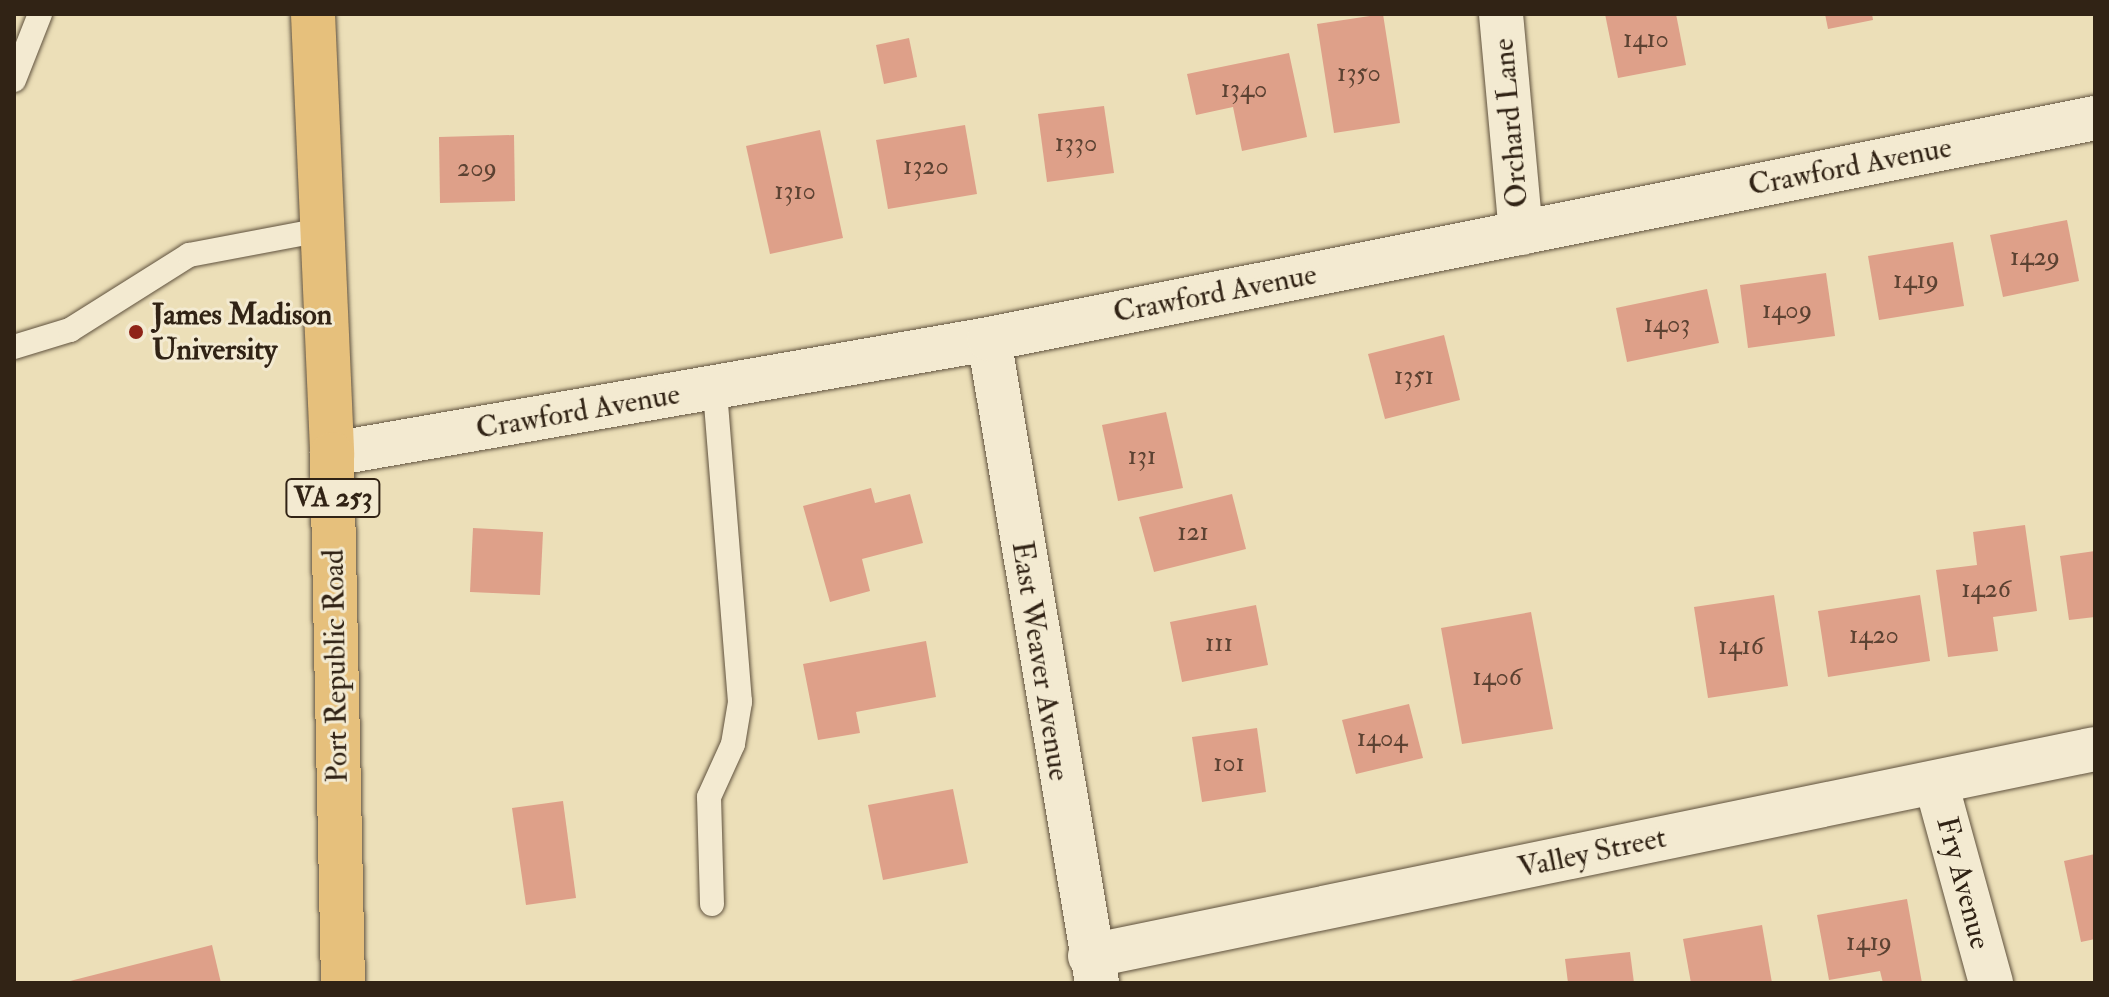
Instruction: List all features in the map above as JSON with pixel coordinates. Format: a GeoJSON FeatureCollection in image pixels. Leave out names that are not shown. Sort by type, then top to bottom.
{"type":"FeatureCollection","features":[{"type":"Feature","properties":{"kind":"main road","name":"Port Republic Road"},"geometry":{"type":"LineString","coordinates":[[313,14],[332,454],[343,983]]}},
{"type":"Feature","properties":{"kind":"street","name":"Orchard Lane"},"geometry":{"type":"LineString","coordinates":[[1501,14],[1521,233]]}},
{"type":"Feature","properties":{"kind":"street","name":"Crawford Avenue"},"geometry":{"type":"LineString","coordinates":[[332,454],[989,339],[2095,118]]}},
{"type":"Feature","properties":{"kind":"street","name":"East Weaver Avenue"},"geometry":{"type":"LineString","coordinates":[[989,339],[1093,969]]}},
{"type":"Feature","properties":{"kind":"street","name":"Valley Street"},"geometry":{"type":"LineString","coordinates":[[1093,969],[2095,749]]}},
{"type":"Feature","properties":{"kind":"street","name":"Fry Avenue"},"geometry":{"type":"LineString","coordinates":[[1936,783],[1991,983]]}},
{"type":"Feature","properties":{"kind":"lane"},"geometry":{"type":"LineString","coordinates":[[14,80],[40,14]]}},
{"type":"Feature","properties":{"kind":"lane"},"geometry":{"type":"LineString","coordinates":[[14,347],[70,330],[189,255],[321,230]]}},
{"type":"Feature","properties":{"kind":"lane"},"geometry":{"type":"LineString","coordinates":[[712,904],[709,797],[740,716],[715,389]]}},
{"type":"Feature","properties":{"kind":"building"},"geometry":{"type":"Polygon","coordinates":[[[1383,14],[1400,123],[1334,133],[1317,24],[1383,14]]]}},
{"type":"Feature","properties":{"kind":"building"},"geometry":{"type":"Polygon","coordinates":[[[1605,14],[1676,14],[1686,65],[1618,78],[1605,14]]]}},
{"type":"Feature","properties":{"kind":"building"},"geometry":{"type":"Polygon","coordinates":[[[1825,14],[1872,14],[1873,20],[1828,29],[1825,14]]]}},
{"type":"Feature","properties":{"kind":"building"},"geometry":{"type":"Polygon","coordinates":[[[909,38],[917,77],[884,84],[876,45],[909,38]]]}},
{"type":"Feature","properties":{"kind":"building"},"geometry":{"type":"Polygon","coordinates":[[[1289,53],[1307,137],[1242,151],[1233,107],[1196,115],[1187,74],[1289,53]]]}},
{"type":"Feature","properties":{"kind":"building"},"geometry":{"type":"Polygon","coordinates":[[[1104,106],[1114,173],[1047,182],[1038,114],[1104,106]]]}},
{"type":"Feature","properties":{"kind":"building"},"geometry":{"type":"Polygon","coordinates":[[[965,125],[977,194],[888,209],[876,140],[965,125]]]}},
{"type":"Feature","properties":{"kind":"building"},"geometry":{"type":"Polygon","coordinates":[[[820,130],[843,238],[770,254],[746,146],[820,130]]]}},
{"type":"Feature","properties":{"kind":"building"},"geometry":{"type":"Polygon","coordinates":[[[514,135],[515,201],[440,203],[439,137],[514,135]]]}},
{"type":"Feature","properties":{"kind":"building"},"geometry":{"type":"Polygon","coordinates":[[[2067,220],[2079,281],[2003,297],[1990,235],[2067,220]]]}},
{"type":"Feature","properties":{"kind":"building"},"geometry":{"type":"Polygon","coordinates":[[[1953,242],[1964,306],[1879,320],[1868,256],[1953,242]]]}},
{"type":"Feature","properties":{"kind":"building"},"geometry":{"type":"Polygon","coordinates":[[[1826,273],[1835,336],[1748,348],[1740,285],[1826,273]]]}},
{"type":"Feature","properties":{"kind":"building"},"geometry":{"type":"Polygon","coordinates":[[[1707,289],[1719,343],[1627,362],[1616,308],[1707,289]]]}},
{"type":"Feature","properties":{"kind":"building"},"geometry":{"type":"Polygon","coordinates":[[[1444,335],[1460,400],[1385,419],[1368,354],[1444,335]]]}},
{"type":"Feature","properties":{"kind":"building"},"geometry":{"type":"Polygon","coordinates":[[[1166,412],[1183,488],[1118,501],[1102,425],[1166,412]]]}},
{"type":"Feature","properties":{"kind":"building"},"geometry":{"type":"Polygon","coordinates":[[[871,488],[875,503],[910,494],[923,543],[862,559],[870,591],[830,602],[803,506],[871,488]]]}},
{"type":"Feature","properties":{"kind":"building"},"geometry":{"type":"Polygon","coordinates":[[[1232,494],[1246,549],[1154,572],[1139,517],[1232,494]]]}},
{"type":"Feature","properties":{"kind":"building"},"geometry":{"type":"Polygon","coordinates":[[[2025,525],[2037,611],[1993,617],[1998,651],[1948,657],[1936,570],[1977,565],[1973,532],[2025,525]]]}},
{"type":"Feature","properties":{"kind":"building"},"geometry":{"type":"Polygon","coordinates":[[[473,528],[543,532],[540,595],[470,592],[473,528]]]}},
{"type":"Feature","properties":{"kind":"building"},"geometry":{"type":"Polygon","coordinates":[[[2095,551],[2095,617],[2069,620],[2060,556],[2095,551]]]}},
{"type":"Feature","properties":{"kind":"building"},"geometry":{"type":"Polygon","coordinates":[[[1774,595],[1788,686],[1708,698],[1694,607],[1774,595]]]}},
{"type":"Feature","properties":{"kind":"building"},"geometry":{"type":"Polygon","coordinates":[[[1920,595],[1930,661],[1828,677],[1818,611],[1920,595]]]}},
{"type":"Feature","properties":{"kind":"building"},"geometry":{"type":"Polygon","coordinates":[[[1256,605],[1268,665],[1182,682],[1170,622],[1256,605]]]}},
{"type":"Feature","properties":{"kind":"building"},"geometry":{"type":"Polygon","coordinates":[[[1531,612],[1553,729],[1462,744],[1441,628],[1531,612]]]}},
{"type":"Feature","properties":{"kind":"building"},"geometry":{"type":"Polygon","coordinates":[[[926,641],[936,697],[856,712],[860,733],[818,740],[803,664],[926,641]]]}},
{"type":"Feature","properties":{"kind":"building"},"geometry":{"type":"Polygon","coordinates":[[[1409,704],[1423,758],[1356,774],[1342,720],[1409,704]]]}},
{"type":"Feature","properties":{"kind":"building"},"geometry":{"type":"Polygon","coordinates":[[[1257,728],[1266,792],[1202,802],[1192,737],[1257,728]]]}},
{"type":"Feature","properties":{"kind":"building"},"geometry":{"type":"Polygon","coordinates":[[[953,789],[968,863],[883,880],[868,805],[953,789]]]}},
{"type":"Feature","properties":{"kind":"building"},"geometry":{"type":"Polygon","coordinates":[[[563,801],[576,898],[526,905],[512,808],[563,801]]]}},
{"type":"Feature","properties":{"kind":"building"},"geometry":{"type":"Polygon","coordinates":[[[2095,854],[2095,939],[2081,942],[2064,861],[2095,854]]]}},
{"type":"Feature","properties":{"kind":"building"},"geometry":{"type":"Polygon","coordinates":[[[1907,899],[1922,983],[1883,983],[1880,971],[1829,980],[1817,915],[1907,899]]]}},
{"type":"Feature","properties":{"kind":"building"},"geometry":{"type":"Polygon","coordinates":[[[1762,925],[1772,983],[1691,983],[1683,939],[1762,925]]]}},
{"type":"Feature","properties":{"kind":"building"},"geometry":{"type":"Polygon","coordinates":[[[212,945],[221,983],[66,983],[66,982],[212,945]]]}},
{"type":"Feature","properties":{"kind":"building"},"geometry":{"type":"Polygon","coordinates":[[[1630,952],[1634,983],[1568,983],[1565,959],[1630,952]]]}},
{"type":"Feature","properties":{"kind":"place","name":"James Madison University"},"geometry":{"type":"Point","coordinates":[136,332]}}]}
